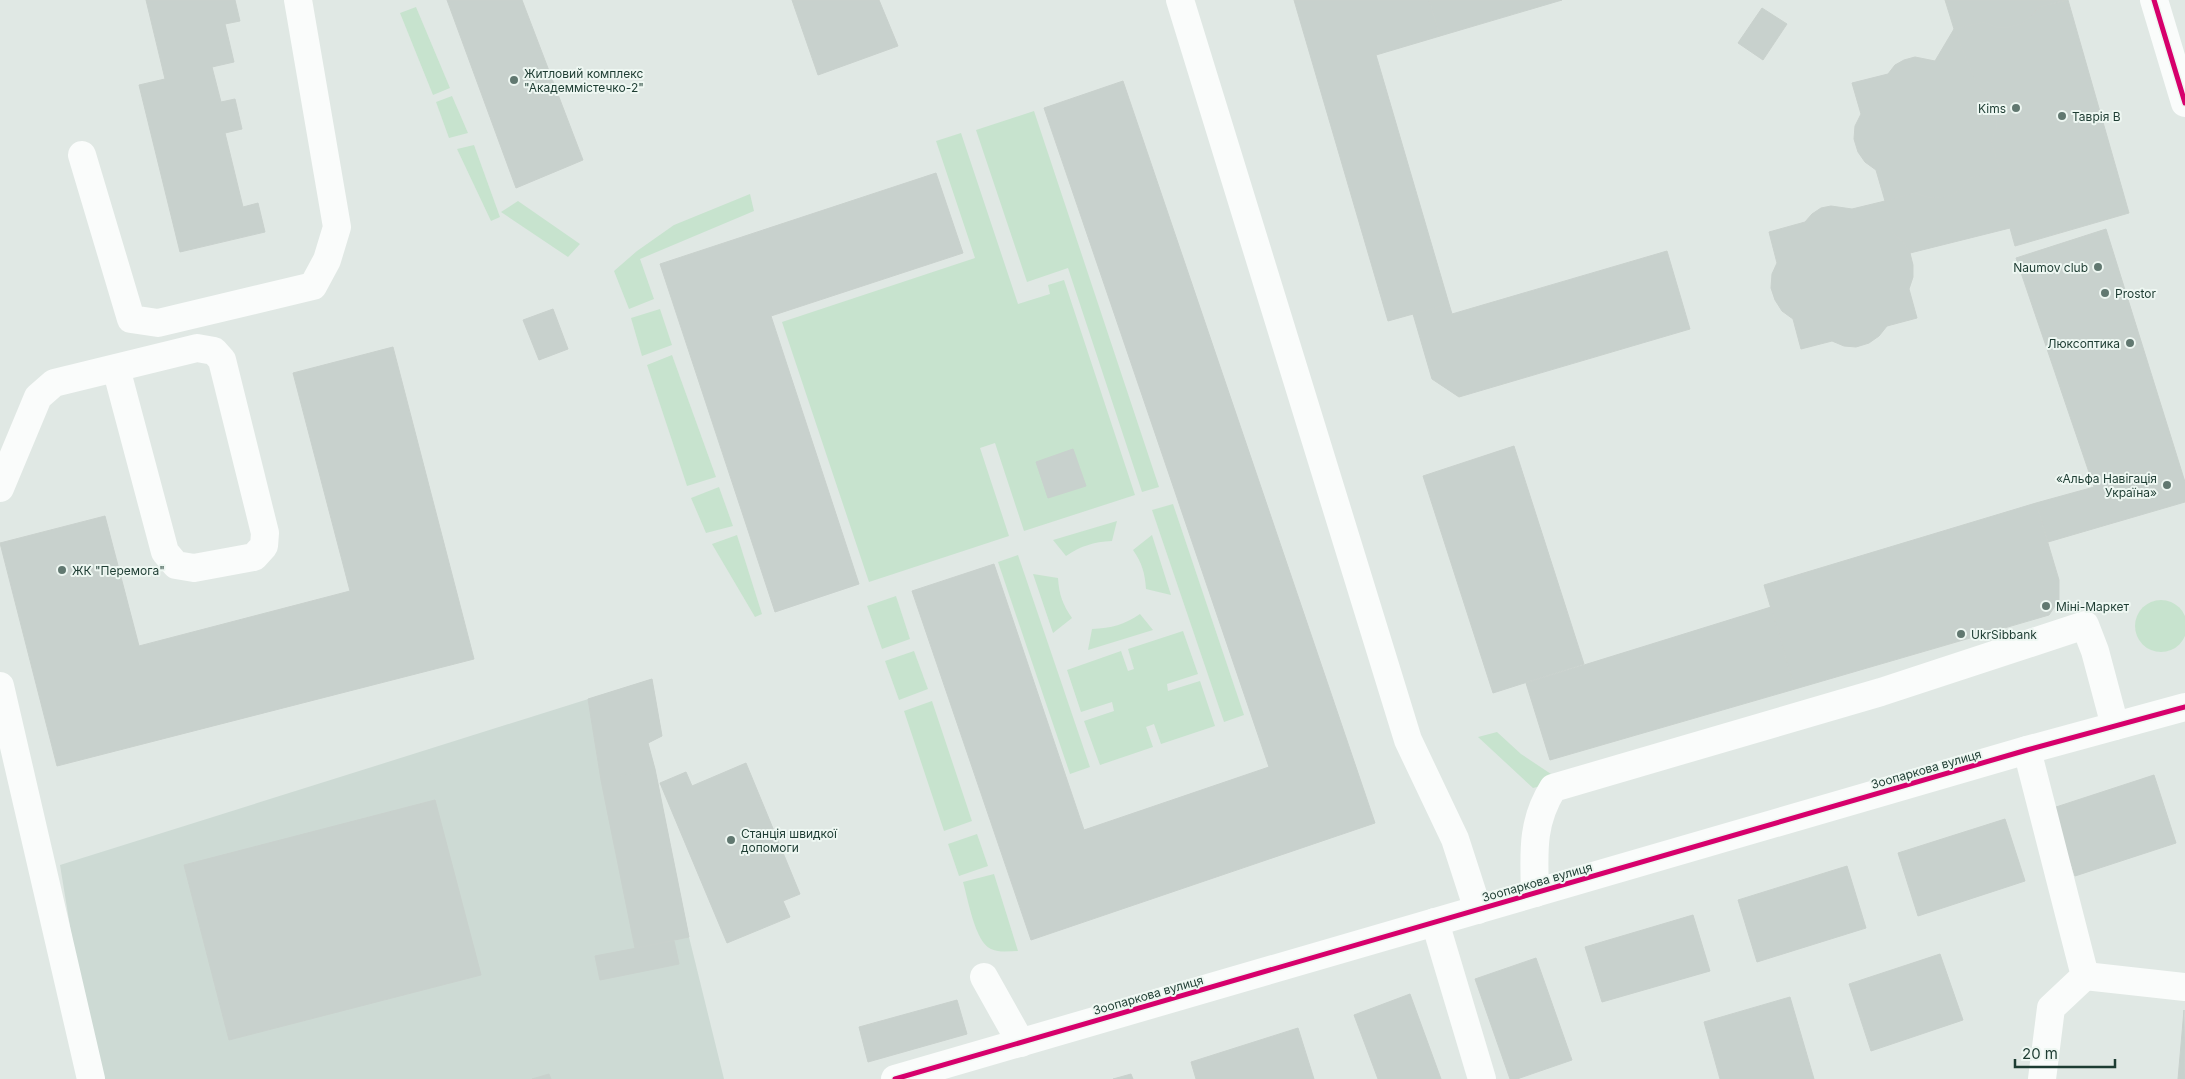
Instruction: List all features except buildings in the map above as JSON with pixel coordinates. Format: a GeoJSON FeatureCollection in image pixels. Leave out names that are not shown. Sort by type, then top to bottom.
{"type":"FeatureCollection","features":[{"type":"Feature","properties":{"kind":"street"},"geometry":{"type":"LineString","coordinates":[[82,155],[131,319],[158,323],[313,286],[328,260],[337,227],[298,0]]}},
{"type":"Feature","properties":{"kind":"street"},"geometry":{"type":"LineString","coordinates":[[1180,0],[1408,740],[1456,839],[1478,910]]}},
{"type":"Feature","properties":{"kind":"street"},"geometry":{"type":"LineString","coordinates":[[2154,0],[2176,46],[2185,103]]}},
{"type":"Feature","properties":{"kind":"street"},"geometry":{"type":"LineString","coordinates":[[0,488],[38,397],[54,383],[197,348],[214,351],[222,360],[265,533],[264,546],[254,557],[194,568],[176,565],[165,552],[116,368]]}},
{"type":"Feature","properties":{"kind":"street"},"geometry":{"type":"LineString","coordinates":[[1535,893],[1534,838],[1543,804],[1553,788],[1881,692],[2085,625],[2095,651],[2115,726]]}},
{"type":"Feature","properties":{"kind":"street"},"geometry":{"type":"LineString","coordinates":[[0,686],[92,1079]]}},
{"type":"Feature","properties":{"kind":"street","name":"Зоопаркова вулиця"},"geometry":{"type":"LineString","coordinates":[[895,1079],[2027,750],[2185,707]]}},
{"type":"Feature","properties":{"kind":"street"},"geometry":{"type":"LineString","coordinates":[[2027,750],[2085,976]]}},
{"type":"Feature","properties":{"kind":"street"},"geometry":{"type":"LineString","coordinates":[[1435,922],[1482,1079]]}},
{"type":"Feature","properties":{"kind":"street"},"geometry":{"type":"LineString","coordinates":[[2042,1079],[2051,1008],[2085,976],[2185,986]]}},
{"type":"Feature","properties":{"kind":"street"},"geometry":{"type":"LineString","coordinates":[[984,977],[1021,1043]]}},
{"type":"Feature","properties":{"kind":"shaded area"},"geometry":{"type":"Polygon","coordinates":[[[652,679],[662,736],[648,743],[689,937],[724,1079],[95,1079],[60,865],[652,679]]]}},
{"type":"Feature","properties":{"kind":"green space"},"geometry":{"type":"Polygon","coordinates":[[[416,7],[450,88],[433,95],[400,13],[416,7]]]}},
{"type":"Feature","properties":{"kind":"green space"},"geometry":{"type":"Polygon","coordinates":[[[452,96],[468,133],[449,138],[436,102],[452,96]]]}},
{"type":"Feature","properties":{"kind":"green space"},"geometry":{"type":"Polygon","coordinates":[[[1034,111],[1159,487],[1142,492],[1068,268],[1027,282],[976,130],[1034,111]]]}},
{"type":"Feature","properties":{"kind":"green space"},"geometry":{"type":"Polygon","coordinates":[[[961,133],[1018,304],[1050,294],[1048,285],[1064,280],[1135,495],[1024,531],[995,443],[980,448],[1009,536],[869,582],[782,322],[975,258],[936,141],[961,133]]]}},
{"type":"Feature","properties":{"kind":"green space"},"geometry":{"type":"Polygon","coordinates":[[[474,145],[500,217],[491,221],[457,149],[474,145]]]}},
{"type":"Feature","properties":{"kind":"green space"},"geometry":{"type":"Polygon","coordinates":[[[750,194],[754,211],[640,259],[654,299],[629,309],[614,271],[637,251],[674,225],[750,194]]]}},
{"type":"Feature","properties":{"kind":"green space"},"geometry":{"type":"Polygon","coordinates":[[[518,201],[580,244],[568,257],[501,212],[518,201]]]}},
{"type":"Feature","properties":{"kind":"green space"},"geometry":{"type":"Polygon","coordinates":[[[660,309],[672,345],[642,356],[631,318],[660,309]]]}},
{"type":"Feature","properties":{"kind":"green space"},"geometry":{"type":"Polygon","coordinates":[[[672,355],[716,477],[687,486],[647,365],[672,355]]]}},
{"type":"Feature","properties":{"kind":"green space"},"geometry":{"type":"Polygon","coordinates":[[[719,487],[733,526],[706,533],[691,498],[719,487]]]}},
{"type":"Feature","properties":{"kind":"green space"},"geometry":{"type":"Polygon","coordinates":[[[1173,504],[1244,715],[1224,722],[1152,510],[1173,504]]]}},
{"type":"Feature","properties":{"kind":"green space"},"geometry":{"type":"Polygon","coordinates":[[[1117,521],[1112,541],[1087,545],[1066,556],[1053,540],[1117,521]]]}},
{"type":"Feature","properties":{"kind":"green space"},"geometry":{"type":"Polygon","coordinates":[[[737,535],[762,614],[755,617],[712,544],[737,535]]]}},
{"type":"Feature","properties":{"kind":"green space"},"geometry":{"type":"Polygon","coordinates":[[[1152,535],[1171,595],[1146,589],[1145,578],[1139,559],[1133,550],[1152,535]]]}},
{"type":"Feature","properties":{"kind":"green space"},"geometry":{"type":"Polygon","coordinates":[[[1018,555],[1090,767],[1070,774],[998,562],[1018,555]]]}},
{"type":"Feature","properties":{"kind":"green space"},"geometry":{"type":"Polygon","coordinates":[[[1033,574],[1058,578],[1062,600],[1072,618],[1053,633],[1033,574]]]}},
{"type":"Feature","properties":{"kind":"green space"},"geometry":{"type":"Polygon","coordinates":[[[896,596],[910,639],[882,649],[867,606],[896,596]]]}},
{"type":"Feature","properties":{"kind":"green space"},"geometry":{"type":"Polygon","coordinates":[[[2161,600],[2171,602],[2179,608],[2185,616],[2187,626],[2185,636],[2179,644],[2171,650],[2161,652],[2151,650],[2143,644],[2137,636],[2135,626],[2137,616],[2143,608],[2151,602],[2161,600]]]}},
{"type":"Feature","properties":{"kind":"green space"},"geometry":{"type":"Polygon","coordinates":[[[1140,614],[1153,630],[1088,650],[1092,629],[1118,625],[1140,614]]]}},
{"type":"Feature","properties":{"kind":"green space"},"geometry":{"type":"Polygon","coordinates":[[[1183,631],[1198,674],[1167,684],[1168,691],[1200,681],[1215,726],[1161,744],[1154,724],[1146,727],[1153,747],[1100,765],[1084,721],[1114,711],[1112,702],[1081,712],[1067,670],[1121,651],[1128,671],[1134,669],[1128,649],[1183,631]]]}},
{"type":"Feature","properties":{"kind":"green space"},"geometry":{"type":"Polygon","coordinates":[[[914,651],[928,689],[899,700],[885,661],[914,651]]]}},
{"type":"Feature","properties":{"kind":"green space"},"geometry":{"type":"Polygon","coordinates":[[[932,701],[972,821],[944,831],[904,711],[932,701]]]}},
{"type":"Feature","properties":{"kind":"green space"},"geometry":{"type":"Polygon","coordinates":[[[1497,732],[1521,754],[1554,776],[1571,778],[1533,788],[1478,737],[1497,732]]]}},
{"type":"Feature","properties":{"kind":"green space"},"geometry":{"type":"Polygon","coordinates":[[[977,834],[988,866],[959,876],[948,844],[977,834]]]}},
{"type":"Feature","properties":{"kind":"green space"},"geometry":{"type":"Polygon","coordinates":[[[994,874],[1018,951],[991,949],[985,945],[976,929],[963,882],[994,874]]]}},
{"type":"Feature","properties":{"kind":"cycle path"},"geometry":{"type":"LineString","coordinates":[[2154,0],[2185,103]]}},
{"type":"Feature","properties":{"kind":"cycle path"},"geometry":{"type":"LineString","coordinates":[[895,1079],[2027,750],[2185,707]]}},
{"type":"Feature","properties":{"kind":"place","name":"Житловий комплекс \"Академмістечко-2\""},"geometry":{"type":"Point","coordinates":[514,80]}},
{"type":"Feature","properties":{"kind":"place","name":"Kims"},"geometry":{"type":"Point","coordinates":[2016,108]}},
{"type":"Feature","properties":{"kind":"place","name":"Таврія В"},"geometry":{"type":"Point","coordinates":[2062,116]}},
{"type":"Feature","properties":{"kind":"place","name":"Naumov club"},"geometry":{"type":"Point","coordinates":[2098,267]}},
{"type":"Feature","properties":{"kind":"place","name":"Prostor"},"geometry":{"type":"Point","coordinates":[2105,293]}},
{"type":"Feature","properties":{"kind":"place","name":"Люксоптика"},"geometry":{"type":"Point","coordinates":[2130,343]}},
{"type":"Feature","properties":{"kind":"place","name":"«Альфа Навігація Україна»"},"geometry":{"type":"Point","coordinates":[2167,485]}},
{"type":"Feature","properties":{"kind":"place","name":"ЖК \"Перемога\""},"geometry":{"type":"Point","coordinates":[62,570]}},
{"type":"Feature","properties":{"kind":"place","name":"Міні-Маркет"},"geometry":{"type":"Point","coordinates":[2046,606]}},
{"type":"Feature","properties":{"kind":"place","name":"UkrSibbank"},"geometry":{"type":"Point","coordinates":[1961,634]}},
{"type":"Feature","properties":{"kind":"place","name":"Станція швидкої допомоги"},"geometry":{"type":"Point","coordinates":[731,840]}}]}
